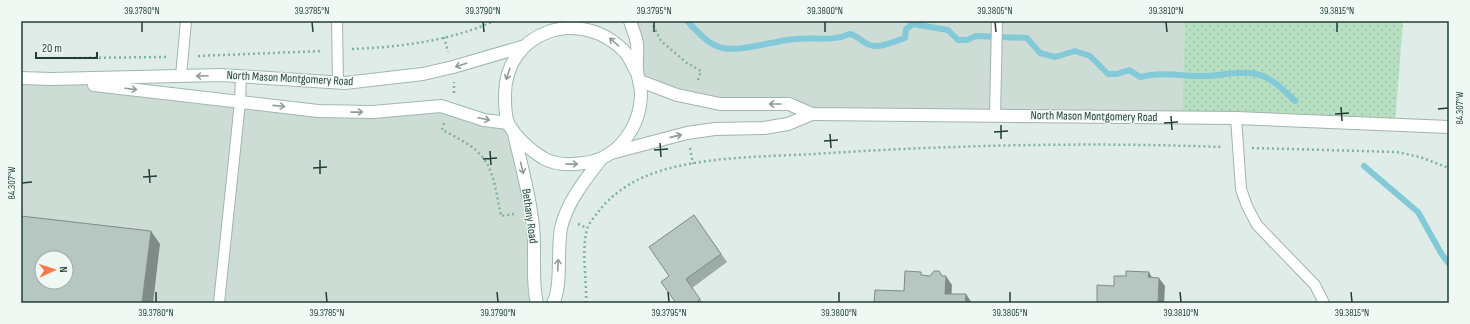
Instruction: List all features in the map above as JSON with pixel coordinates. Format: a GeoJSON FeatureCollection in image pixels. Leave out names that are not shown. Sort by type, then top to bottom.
{"type":"FeatureCollection","features":[{"type":"Feature","properties":{"kind":"main road"},"geometry":{"type":"LineString","coordinates":[[552,21],[544,33],[525,46],[512,64],[504,86],[505,109],[510,127],[528,148],[547,160],[569,165],[591,162],[601,159],[611,153],[627,137],[638,117],[641,95],[637,44],[630,21]]}},
{"type":"Feature","properties":{"kind":"main road"},"geometry":{"type":"LineString","coordinates":[[544,33],[567,28],[589,30],[610,38],[626,54],[639,77]]}},
{"type":"Feature","properties":{"kind":"main road","name":"North Mason Montgomery Road"},"geometry":{"type":"LineString","coordinates":[[21,78],[51,79],[181,76],[241,77],[338,83],[423,74],[525,46]]}},
{"type":"Feature","properties":{"kind":"main road","name":"North Mason Montgomery Road"},"geometry":{"type":"LineString","coordinates":[[639,77],[677,95],[720,104],[789,104],[812,114],[995,116],[1067,115],[1236,118],[1449,127]]}},
{"type":"Feature","properties":{"kind":"main road","name":"North Mason Montgomery Road"},"geometry":{"type":"LineString","coordinates":[[51,79],[240,102],[344,112],[373,112],[441,106],[510,127]]}},
{"type":"Feature","properties":{"kind":"main road","name":"North Mason Montgomery Road"},"geometry":{"type":"LineString","coordinates":[[611,153],[687,133],[715,129],[764,128],[788,124],[812,114]]}},
{"type":"Feature","properties":{"kind":"main road","name":"Bethany Road"},"geometry":{"type":"LineString","coordinates":[[510,127],[531,211],[534,246],[535,294],[537,303]]}},
{"type":"Feature","properties":{"kind":"main road"},"geometry":{"type":"LineString","coordinates":[[553,303],[557,296],[558,251],[562,227],[574,197],[601,159]]}},
{"type":"Feature","properties":{"kind":"lane"},"geometry":{"type":"LineString","coordinates":[[181,76],[186,21]]}},
{"type":"Feature","properties":{"kind":"lane"},"geometry":{"type":"LineString","coordinates":[[337,21],[338,83]]}},
{"type":"Feature","properties":{"kind":"lane"},"geometry":{"type":"LineString","coordinates":[[995,116],[997,21]]}},
{"type":"Feature","properties":{"kind":"lane"},"geometry":{"type":"LineString","coordinates":[[219,303],[240,102],[241,77]]}},
{"type":"Feature","properties":{"kind":"lane"},"geometry":{"type":"LineString","coordinates":[[1236,118],[1241,189],[1247,206],[1257,225],[1315,285],[1324,303]]}},
{"type":"Feature","properties":{"kind":"path"},"geometry":{"type":"LineString","coordinates":[[74,58],[183,56],[338,50],[414,44],[444,37],[494,21]]}},
{"type":"Feature","properties":{"kind":"path"},"geometry":{"type":"LineString","coordinates":[[651,21],[661,41],[687,63],[701,71],[697,83]]}},
{"type":"Feature","properties":{"kind":"path"},"geometry":{"type":"LineString","coordinates":[[444,37],[447,48]]}},
{"type":"Feature","properties":{"kind":"path"},"geometry":{"type":"LineString","coordinates":[[442,130],[475,148],[485,160],[492,174],[501,216],[508,214]]}},
{"type":"Feature","properties":{"kind":"path"},"geometry":{"type":"LineString","coordinates":[[586,303],[585,255],[588,228],[600,210],[628,185],[646,176],[693,164],[730,159],[872,150],[1025,144],[1238,147],[1397,152],[1420,157],[1449,168]]}},
{"type":"Feature","properties":{"kind":"path"},"geometry":{"type":"LineString","coordinates":[[691,151],[693,164]]}},
{"type":"Feature","properties":{"kind":"path"},"geometry":{"type":"LineString","coordinates":[[578,224],[588,228]]}},
{"type":"Feature","properties":{"kind":"shaded area"},"geometry":{"type":"Polygon","coordinates":[[[632,21],[1185,21],[1182,117],[812,114],[789,104],[690,98],[637,73],[632,21]]]}},
{"type":"Feature","properties":{"kind":"shaded area"},"geometry":{"type":"Polygon","coordinates":[[[21,79],[51,79],[318,111],[429,106],[513,131],[525,180],[537,303],[21,303],[21,79]]]}},
{"type":"Feature","properties":{"kind":"green space"},"geometry":{"type":"Polygon","coordinates":[[[1185,21],[1403,21],[1395,124],[1182,117],[1185,21]]]}},
{"type":"Feature","properties":{"kind":"building"},"geometry":{"type":"Polygon","coordinates":[[[694,215],[721,254],[686,279],[700,299],[695,303],[676,303],[661,282],[669,276],[649,247],[694,215]]]}},
{"type":"Feature","properties":{"kind":"building"},"geometry":{"type":"Polygon","coordinates":[[[21,216],[151,231],[142,303],[21,303],[21,216]]]}},
{"type":"Feature","properties":{"kind":"building"},"geometry":{"type":"Polygon","coordinates":[[[905,271],[921,272],[921,275],[930,276],[934,271],[939,271],[942,276],[946,276],[945,294],[966,294],[965,303],[874,303],[875,290],[904,291],[905,271]]]}},
{"type":"Feature","properties":{"kind":"building"},"geometry":{"type":"Polygon","coordinates":[[[1126,271],[1149,272],[1148,277],[1159,278],[1158,303],[1097,303],[1097,285],[1114,286],[1114,276],[1126,276],[1126,271]]]}},
{"type":"Feature","properties":{"kind":"waterway"},"geometry":{"type":"LineString","coordinates":[[687,21],[712,44],[731,49],[788,40],[836,38],[850,34],[871,46],[881,46],[905,38],[906,29],[913,24],[948,30],[958,40],[967,40],[976,36],[1027,38],[1040,53],[1055,57],[1075,51],[1090,56],[1108,74],[1117,74],[1129,70],[1140,77],[1157,74],[1208,76],[1248,73],[1260,75],[1275,83],[1295,101]]}},
{"type":"Feature","properties":{"kind":"waterway"},"geometry":{"type":"LineString","coordinates":[[1364,166],[1418,212],[1441,253],[1449,264]]}}]}
